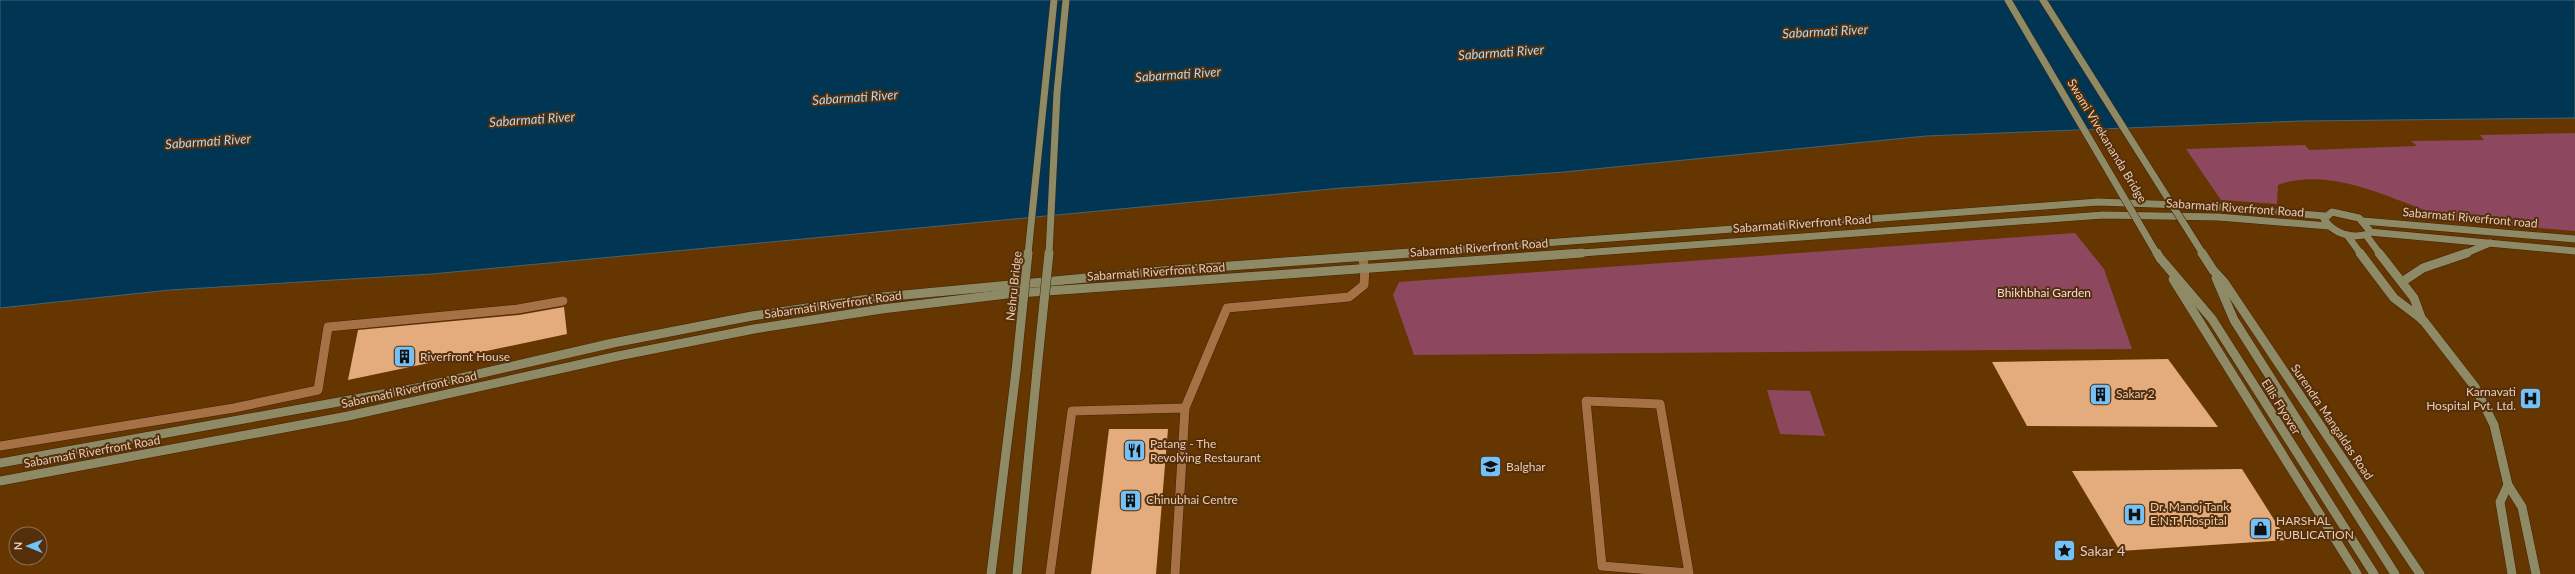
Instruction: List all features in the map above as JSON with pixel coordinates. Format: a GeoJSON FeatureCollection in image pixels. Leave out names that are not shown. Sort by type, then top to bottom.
{"type":"FeatureCollection","features":[{"type":"Feature","properties":{"kind":"street","name":"Nehru Bridge"},"geometry":{"type":"LineString","coordinates":[[991,574],[1031,236],[1045,69],[1054,0]]}},
{"type":"Feature","properties":{"kind":"street"},"geometry":{"type":"LineString","coordinates":[[1017,574],[1051,232],[1057,93],[1066,0]]}},
{"type":"Feature","properties":{"kind":"street","name":"Swami Vivekananda Bridge"},"geometry":{"type":"LineString","coordinates":[[2008,0],[2183,296],[2357,574]]}},
{"type":"Feature","properties":{"kind":"street","name":"Swami Vivekananda Bridge"},"geometry":{"type":"LineString","coordinates":[[2043,0],[2213,270],[2224,282]]}},
{"type":"Feature","properties":{"kind":"street","name":"Sabarmati Riverfront Road"},"geometry":{"type":"LineString","coordinates":[[0,463],[232,423],[467,377],[629,340],[759,315],[882,296],[1038,281],[2098,202],[2208,206],[2325,216],[2332,212],[2345,213],[2363,221]]}},
{"type":"Feature","properties":{"kind":"street","name":"Sabarmati Riverfront Road"},"geometry":{"type":"LineString","coordinates":[[0,481],[348,416],[618,356],[754,329],[882,309],[1007,294],[2103,215],[2218,217],[2329,226]]}},
{"type":"Feature","properties":{"kind":"street"},"geometry":{"type":"LineString","coordinates":[[2325,216],[2329,226],[2347,235],[2394,298],[2423,320],[2475,387],[2491,418],[2508,485],[2522,507],[2536,574]]}},
{"type":"Feature","properties":{"kind":"street"},"geometry":{"type":"LineString","coordinates":[[2363,221],[2368,227],[2367,233],[2414,298],[2423,320]]}},
{"type":"Feature","properties":{"kind":"street","name":"Sabarmati Riverfront road"},"geometry":{"type":"LineString","coordinates":[[2363,221],[2575,239]]}},
{"type":"Feature","properties":{"kind":"street","name":"Sabarmati Riverfront road"},"geometry":{"type":"LineString","coordinates":[[2347,235],[2367,233],[2575,251]]}},
{"type":"Feature","properties":{"kind":"street"},"geometry":{"type":"LineString","coordinates":[[2402,282],[2414,272],[2429,264],[2478,250],[2490,243]]}},
{"type":"Feature","properties":{"kind":"street"},"geometry":{"type":"LineString","coordinates":[[1175,574],[1185,408],[1227,308],[1349,297],[1364,285],[1366,268],[1362,258]]}},
{"type":"Feature","properties":{"kind":"street","name":"Ellis Flyover"},"geometry":{"type":"LineString","coordinates":[[2160,258],[2212,319],[2374,574]]}},
{"type":"Feature","properties":{"kind":"street","name":"Ellis Flyover"},"geometry":{"type":"LineString","coordinates":[[2213,270],[2238,326],[2395,574]]}},
{"type":"Feature","properties":{"kind":"street","name":"Surendra Mangaldas Road"},"geometry":{"type":"LineString","coordinates":[[2224,282],[2317,423],[2414,563],[2420,574]]}},
{"type":"Feature","properties":{"kind":"street"},"geometry":{"type":"LineString","coordinates":[[0,446],[234,408],[318,390],[328,327],[518,309],[563,301]]}},
{"type":"Feature","properties":{"kind":"street"},"geometry":{"type":"LineString","coordinates":[[464,391],[467,377]]}},
{"type":"Feature","properties":{"kind":"street"},"geometry":{"type":"LineString","coordinates":[[1586,401],[1660,404],[1689,573],[1602,566],[1586,401]]}},
{"type":"Feature","properties":{"kind":"street"},"geometry":{"type":"LineString","coordinates":[[232,423],[234,408]]}},
{"type":"Feature","properties":{"kind":"street"},"geometry":{"type":"LineString","coordinates":[[1050,574],[1072,411],[1185,408]]}},
{"type":"Feature","properties":{"kind":"street"},"geometry":{"type":"LineString","coordinates":[[2508,485],[2500,502],[2512,574]]}},
{"type":"Feature","properties":{"kind":"street"},"geometry":{"type":"LineString","coordinates":[[2414,563],[2428,574]]}},
{"type":"Feature","properties":{"kind":"green space"},"geometry":{"type":"Polygon","coordinates":[[[2575,133],[2575,231],[2422,218],[2424,210],[2371,190],[2333,181],[2315,179],[2296,180],[2278,185],[2277,204],[2221,200],[2186,149],[2305,145],[2309,150],[2417,146],[2411,141],[2484,140],[2480,135],[2575,133]]]}},
{"type":"Feature","properties":{"kind":"green space","name":"Bhikhbhai Garden"},"geometry":{"type":"Polygon","coordinates":[[[2075,233],[2104,269],[2132,349],[1414,355],[1393,295],[1399,282],[2075,233]]]}},
{"type":"Feature","properties":{"kind":"green space"},"geometry":{"type":"Polygon","coordinates":[[[1767,390],[1810,391],[1825,436],[1780,434],[1767,390]]]}},
{"type":"Feature","properties":{"kind":"water","name":"Sabarmati River"},"geometry":{"type":"Polygon","coordinates":[[[0,0],[2575,0],[2575,118],[2301,121],[1926,136],[1564,172],[1342,188],[432,274],[170,290],[0,308],[0,0]]]}},
{"type":"Feature","properties":{"kind":"building","name":"Riverfront House"},"geometry":{"type":"Polygon","coordinates":[[[564,307],[567,334],[348,380],[358,330],[519,315],[564,307]]]}},
{"type":"Feature","properties":{"kind":"building","name":"Sakar 2"},"geometry":{"type":"Polygon","coordinates":[[[2168,359],[2218,427],[2027,426],[1992,362],[2168,359]]]}},
{"type":"Feature","properties":{"kind":"building","name":"Chinubhai Centre"},"geometry":{"type":"Polygon","coordinates":[[[1109,429],[1168,429],[1156,574],[1091,574],[1109,429]]]}},
{"type":"Feature","properties":{"kind":"building"},"geometry":{"type":"Polygon","coordinates":[[[2242,469],[2287,540],[2120,551],[2072,471],[2242,469]]]}},
{"type":"Feature","properties":{"kind":"place","name":"Riverfront House"},"geometry":{"type":"Point","coordinates":[405,357]}},
{"type":"Feature","properties":{"kind":"place","name":"Sakar 2"},"geometry":{"type":"Point","coordinates":[2101,394]}},
{"type":"Feature","properties":{"kind":"place","name":"Karnavati Hospital Pvt. Ltd."},"geometry":{"type":"Point","coordinates":[2531,399]}},
{"type":"Feature","properties":{"kind":"place","name":"Patang - The Revolving Restaurant"},"geometry":{"type":"Point","coordinates":[1134,451]}},
{"type":"Feature","properties":{"kind":"place","name":"Balghar"},"geometry":{"type":"Point","coordinates":[1491,467]}},
{"type":"Feature","properties":{"kind":"place","name":"Chinubhai Centre"},"geometry":{"type":"Point","coordinates":[1131,500]}},
{"type":"Feature","properties":{"kind":"place","name":"Dr. Manoj Tank E.N.T. Hospital"},"geometry":{"type":"Point","coordinates":[2134,514]}},
{"type":"Feature","properties":{"kind":"place","name":"HARSHAL PUBLICATION"},"geometry":{"type":"Point","coordinates":[2260,528]}},
{"type":"Feature","properties":{"kind":"place","name":"Sakar 4"},"geometry":{"type":"Point","coordinates":[2065,551]}}]}
